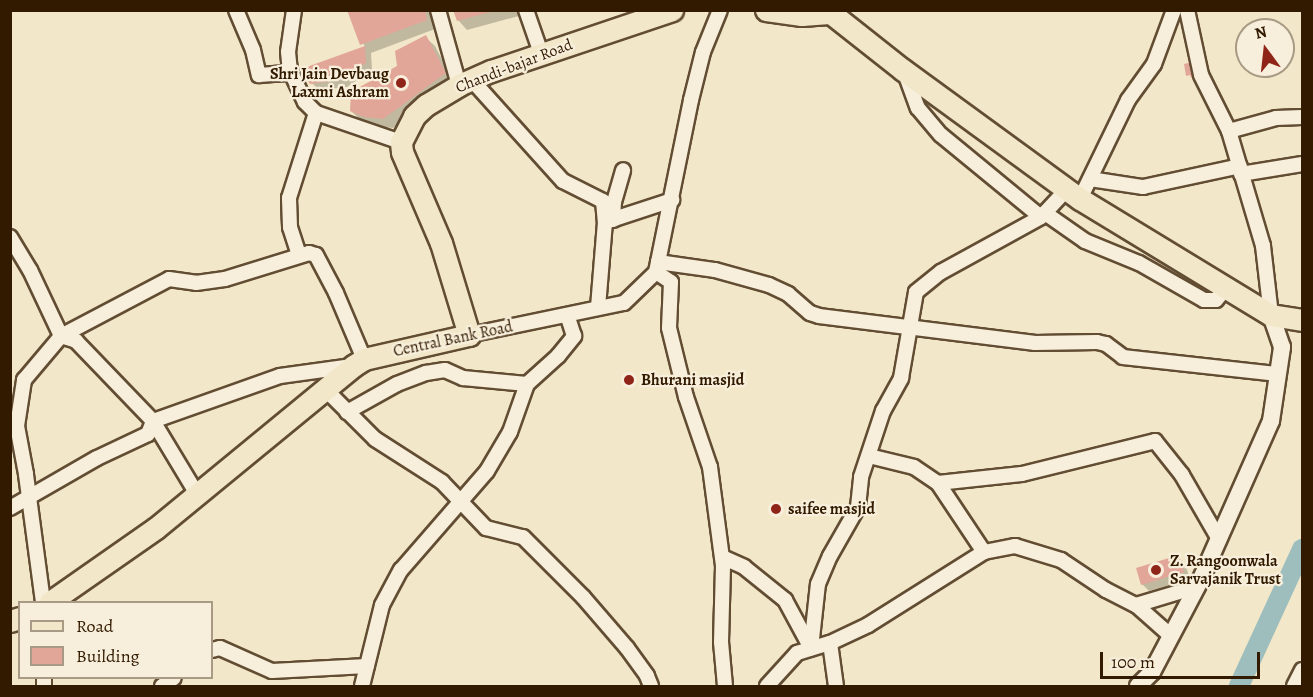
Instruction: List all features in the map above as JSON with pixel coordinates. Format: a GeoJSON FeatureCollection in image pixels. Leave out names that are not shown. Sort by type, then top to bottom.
{"type":"FeatureCollection","features":[{"type":"Feature","properties":{"kind":"main road","name":"Chandi-bajar Road"},"geometry":{"type":"LineString","coordinates":[[401,142],[414,116],[426,105],[465,82],[541,53],[672,10]]}},
{"type":"Feature","properties":{"kind":"main road"},"geometry":{"type":"LineString","coordinates":[[766,10],[802,15],[828,12],[903,70],[1073,194],[1226,288],[1287,318]]}},
{"type":"Feature","properties":{"kind":"main road"},"geometry":{"type":"LineString","coordinates":[[401,142],[407,170],[428,209],[441,243],[469,335]]}},
{"type":"Feature","properties":{"kind":"main road","name":"Central Bank Road"},"geometry":{"type":"LineString","coordinates":[[54,601],[100,570],[197,494],[358,362],[469,335]]}},
{"type":"Feature","properties":{"kind":"street"},"geometry":{"type":"LineString","coordinates":[[236,10],[253,50],[259,75],[291,74]]}},
{"type":"Feature","properties":{"kind":"street"},"geometry":{"type":"LineString","coordinates":[[294,10],[288,52],[291,74],[298,90],[316,113],[401,142]]}},
{"type":"Feature","properties":{"kind":"street"},"geometry":{"type":"LineString","coordinates":[[438,10],[465,82],[562,181],[603,201],[609,221]]}},
{"type":"Feature","properties":{"kind":"street"},"geometry":{"type":"LineString","coordinates":[[526,10],[541,53]]}},
{"type":"Feature","properties":{"kind":"street"},"geometry":{"type":"LineString","coordinates":[[657,267],[700,62],[720,10]]}},
{"type":"Feature","properties":{"kind":"street"},"geometry":{"type":"LineString","coordinates":[[811,648],[818,584],[830,556],[858,507],[861,477],[883,411],[901,378],[916,292],[941,272],[1043,215],[1073,194],[1090,178],[1128,100],[1154,64],[1174,10]]}},
{"type":"Feature","properties":{"kind":"street"},"geometry":{"type":"LineString","coordinates":[[1138,687],[1152,672],[1196,587],[1271,421],[1287,318],[1229,130],[1201,75],[1187,10]]}},
{"type":"Feature","properties":{"kind":"street"},"geometry":{"type":"LineString","coordinates":[[903,70],[918,108],[935,128],[1043,215],[1085,241],[1139,263],[1204,300],[1216,300],[1226,288]]}},
{"type":"Feature","properties":{"kind":"street"},"geometry":{"type":"LineString","coordinates":[[299,255],[290,227],[289,198],[316,113]]}},
{"type":"Feature","properties":{"kind":"street"},"geometry":{"type":"LineString","coordinates":[[1229,130],[1276,118],[1302,117]]}},
{"type":"Feature","properties":{"kind":"street"},"geometry":{"type":"LineString","coordinates":[[1090,178],[1143,187],[1240,170],[1302,164]]}},
{"type":"Feature","properties":{"kind":"street"},"geometry":{"type":"LineString","coordinates":[[598,308],[609,221],[623,170]]}},
{"type":"Feature","properties":{"kind":"street"},"geometry":{"type":"LineString","coordinates":[[609,221],[672,200]]}},
{"type":"Feature","properties":{"kind":"street"},"geometry":{"type":"LineString","coordinates":[[10,237],[30,270],[61,336],[76,341],[153,421],[197,494]]}},
{"type":"Feature","properties":{"kind":"street"},"geometry":{"type":"LineString","coordinates":[[10,508],[28,500],[97,458],[148,434],[153,421],[280,376],[358,362],[336,293],[316,255],[299,255],[225,279],[196,283],[169,279],[61,336],[24,380],[17,426],[26,474],[28,500],[43,601]]}},
{"type":"Feature","properties":{"kind":"street"},"geometry":{"type":"LineString","coordinates":[[657,267],[715,270],[769,285],[788,294],[810,313],[819,316],[1035,343],[1097,342],[1106,344],[1123,357],[1278,374]]}},
{"type":"Feature","properties":{"kind":"street"},"geometry":{"type":"LineString","coordinates":[[657,267],[671,282],[669,328],[686,397],[710,467],[722,557],[721,642],[724,687]]}},
{"type":"Feature","properties":{"kind":"street","name":"Central Bank Road"},"geometry":{"type":"LineString","coordinates":[[469,335],[624,303],[657,267]]}},
{"type":"Feature","properties":{"kind":"street"},"geometry":{"type":"LineString","coordinates":[[362,687],[382,605],[402,570],[487,471],[510,432],[527,384],[558,356],[574,336],[567,315]]}},
{"type":"Feature","properties":{"kind":"street"},"geometry":{"type":"LineString","coordinates":[[420,346],[426,373]]}},
{"type":"Feature","properties":{"kind":"street"},"geometry":{"type":"LineString","coordinates":[[346,412],[397,384],[426,373],[445,370],[463,378],[527,384]]}},
{"type":"Feature","properties":{"kind":"street"},"geometry":{"type":"LineString","coordinates":[[324,388],[375,439],[442,482],[486,528],[523,537],[583,597],[627,648],[647,676],[651,687]]}},
{"type":"Feature","properties":{"kind":"street"},"geometry":{"type":"LineString","coordinates":[[938,483],[1022,474],[1155,441],[1182,475],[1219,539]]}},
{"type":"Feature","properties":{"kind":"street"},"geometry":{"type":"LineString","coordinates":[[869,456],[914,467],[938,483],[984,552]]}},
{"type":"Feature","properties":{"kind":"street"},"geometry":{"type":"LineString","coordinates":[[767,687],[797,653],[830,643],[868,625],[984,552],[1016,546],[1061,560],[1106,590],[1136,605],[1171,636]]}},
{"type":"Feature","properties":{"kind":"street"},"geometry":{"type":"LineString","coordinates":[[722,557],[744,567],[785,600],[811,648]]}},
{"type":"Feature","properties":{"kind":"street"},"geometry":{"type":"LineString","coordinates":[[1136,605],[1196,587]]}},
{"type":"Feature","properties":{"kind":"street"},"geometry":{"type":"LineString","coordinates":[[830,643],[836,687]]}},
{"type":"Feature","properties":{"kind":"street"},"geometry":{"type":"LineString","coordinates":[[213,650],[220,648],[272,671],[367,666]]}},
{"type":"Feature","properties":{"kind":"street"},"geometry":{"type":"LineString","coordinates":[[1294,687],[1302,670]]}},
{"type":"Feature","properties":{"kind":"building"},"geometry":{"type":"Polygon","coordinates":[[[347,10],[425,10],[427,20],[360,45],[347,10]]]}},
{"type":"Feature","properties":{"kind":"building"},"geometry":{"type":"Polygon","coordinates":[[[453,10],[494,10],[494,11],[457,21],[453,10]]]}},
{"type":"Feature","properties":{"kind":"building","name":"Shri Jain Devbaug Laxmi Ashram"},"geometry":{"type":"Polygon","coordinates":[[[426,35],[446,73],[383,119],[364,117],[350,111],[351,92],[397,66],[395,51],[426,35]]]}},
{"type":"Feature","properties":{"kind":"building"},"geometry":{"type":"Polygon","coordinates":[[[365,46],[366,63],[339,80],[310,84],[301,69],[365,46]]]}},
{"type":"Feature","properties":{"kind":"building"},"geometry":{"type":"Polygon","coordinates":[[[1196,61],[1200,75],[1191,78],[1190,75],[1186,76],[1184,64],[1196,61]]]}},
{"type":"Feature","properties":{"kind":"building"},"geometry":{"type":"Polygon","coordinates":[[[1179,555],[1184,572],[1141,585],[1136,568],[1179,555]]]}},
{"type":"Feature","properties":{"kind":"waterway"},"geometry":{"type":"LineString","coordinates":[[1239,686],[1302,549]]}},
{"type":"Feature","properties":{"kind":"place","name":"Shri Jain Devbaug Laxmi Ashram"},"geometry":{"type":"Point","coordinates":[401,83]}},
{"type":"Feature","properties":{"kind":"place","name":"Bhurani masjid"},"geometry":{"type":"Point","coordinates":[629,380]}},
{"type":"Feature","properties":{"kind":"place","name":"saifee masjid"},"geometry":{"type":"Point","coordinates":[776,509]}},
{"type":"Feature","properties":{"kind":"place","name":"Z. Rangoonwala Sarvajanik Trust"},"geometry":{"type":"Point","coordinates":[1156,570]}}]}
